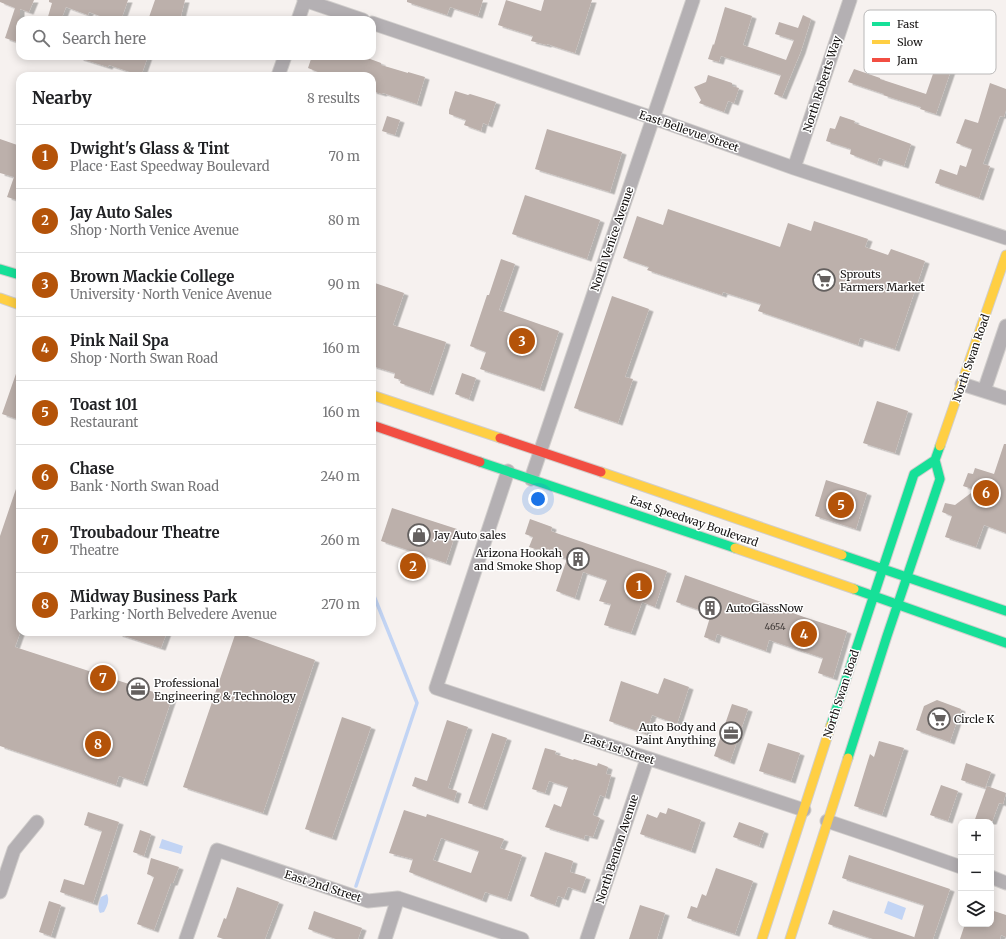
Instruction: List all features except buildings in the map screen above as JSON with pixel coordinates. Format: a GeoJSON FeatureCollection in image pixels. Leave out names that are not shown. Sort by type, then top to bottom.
{"type":"FeatureCollection","features":[{"type":"Feature","properties":{"kind":"main road","name":"North Swan Road"},"geometry":{"type":"LineString","coordinates":[[762,939],[873,595],[914,474],[935,460],[1006,255]]}},
{"type":"Feature","properties":{"kind":"main road"},"geometry":{"type":"LineString","coordinates":[[0,269],[16,274]]}},
{"type":"Feature","properties":{"kind":"main road"},"geometry":{"type":"LineString","coordinates":[[0,298],[16,304]]}},
{"type":"Feature","properties":{"kind":"main road","name":"East Speedway Boulevard"},"geometry":{"type":"LineString","coordinates":[[376,396],[882,568],[1006,612]]}},
{"type":"Feature","properties":{"kind":"main road","name":"East Speedway Boulevard"},"geometry":{"type":"LineString","coordinates":[[376,426],[873,595],[1006,643]]}},
{"type":"Feature","properties":{"kind":"main road"},"geometry":{"type":"LineString","coordinates":[[790,939],[897,604],[940,478],[935,460]]}},
{"type":"Feature","properties":{"kind":"street"},"geometry":{"type":"LineString","coordinates":[[299,16],[304,0],[351,16]]}},
{"type":"Feature","properties":{"kind":"street","name":"North Venice Avenue"},"geometry":{"type":"LineString","coordinates":[[531,479],[693,0]]}},
{"type":"Feature","properties":{"kind":"street","name":"North Roberts Way"},"geometry":{"type":"LineString","coordinates":[[794,168],[850,0]]}},
{"type":"Feature","properties":{"kind":"street","name":"East Bellevue Street"},"geometry":{"type":"LineString","coordinates":[[376,24],[653,118],[794,168],[1006,238]]}},
{"type":"Feature","properties":{"kind":"street"},"geometry":{"type":"LineString","coordinates":[[279,72],[284,60]]}},
{"type":"Feature","properties":{"kind":"street","name":"North Swan Road"},"geometry":{"type":"LineString","coordinates":[[984,391],[1006,326]]}},
{"type":"Feature","properties":{"kind":"street"},"geometry":{"type":"LineString","coordinates":[[962,384],[1006,398]]}},
{"type":"Feature","properties":{"kind":"street","name":"East 1st Street"},"geometry":{"type":"LineString","coordinates":[[508,471],[436,688],[804,810]]}},
{"type":"Feature","properties":{"kind":"street","name":"North Benton Avenue"},"geometry":{"type":"LineString","coordinates":[[587,939],[647,759]]}},
{"type":"Feature","properties":{"kind":"street"},"geometry":{"type":"LineString","coordinates":[[827,821],[958,866]]}},
{"type":"Feature","properties":{"kind":"street"},"geometry":{"type":"LineString","coordinates":[[0,892],[14,850],[37,822]]}},
{"type":"Feature","properties":{"kind":"street","name":"East 2nd Street"},"geometry":{"type":"LineString","coordinates":[[186,939],[217,850],[368,901],[398,898],[522,939]]}},
{"type":"Feature","properties":{"kind":"street"},"geometry":{"type":"LineString","coordinates":[[994,878],[1006,883]]}},
{"type":"Feature","properties":{"kind":"street"},"geometry":{"type":"LineString","coordinates":[[385,939],[398,898]]}},
{"type":"Feature","properties":{"kind":"water"},"geometry":{"type":"Polygon","coordinates":[[[162,839],[183,846],[181,854],[159,848],[162,839]]]}},
{"type":"Feature","properties":{"kind":"water"},"geometry":{"type":"Polygon","coordinates":[[[107,894],[107,906],[104,912],[100,913],[98,907],[100,899],[107,894]]]}},
{"type":"Feature","properties":{"kind":"water"},"geometry":{"type":"Polygon","coordinates":[[[888,901],[906,908],[902,920],[884,913],[888,901]]]}},
{"type":"Feature","properties":{"kind":"waterway"},"geometry":{"type":"LineString","coordinates":[[356,886],[417,703],[376,601]]}},
{"type":"Feature","properties":{"kind":"traffic: fast"},"geometry":{"type":"LineString","coordinates":[[0,269],[16,274]]}},
{"type":"Feature","properties":{"kind":"traffic: fast"},"geometry":{"type":"LineString","coordinates":[[848,758],[940,479],[935,460],[940,446]]}},
{"type":"Feature","properties":{"kind":"traffic: fast"},"geometry":{"type":"LineString","coordinates":[[831,725],[914,474],[935,460]]}},
{"type":"Feature","properties":{"kind":"traffic: fast"},"geometry":{"type":"LineString","coordinates":[[480,462],[735,548]]}},
{"type":"Feature","properties":{"kind":"traffic: fast"},"geometry":{"type":"LineString","coordinates":[[842,555],[1006,611]]}},
{"type":"Feature","properties":{"kind":"traffic: fast"},"geometry":{"type":"LineString","coordinates":[[854,589],[1006,643]]}},
{"type":"Feature","properties":{"kind":"traffic: slow"},"geometry":{"type":"LineString","coordinates":[[940,446],[1006,255]]}},
{"type":"Feature","properties":{"kind":"traffic: slow"},"geometry":{"type":"LineString","coordinates":[[0,298],[16,304]]}},
{"type":"Feature","properties":{"kind":"traffic: slow"},"geometry":{"type":"LineString","coordinates":[[376,396],[500,438]]}},
{"type":"Feature","properties":{"kind":"traffic: slow"},"geometry":{"type":"LineString","coordinates":[[601,472],[842,555]]}},
{"type":"Feature","properties":{"kind":"traffic: slow"},"geometry":{"type":"LineString","coordinates":[[735,548],[854,589]]}},
{"type":"Feature","properties":{"kind":"traffic: slow"},"geometry":{"type":"LineString","coordinates":[[762,939],[831,725]]}},
{"type":"Feature","properties":{"kind":"traffic: slow"},"geometry":{"type":"LineString","coordinates":[[790,939],[848,758]]}},
{"type":"Feature","properties":{"kind":"traffic: jam"},"geometry":{"type":"LineString","coordinates":[[376,426],[480,462]]}},
{"type":"Feature","properties":{"kind":"traffic: jam"},"geometry":{"type":"LineString","coordinates":[[500,438],[601,472]]}},
{"type":"Feature","properties":{"kind":"place","name":"Sprouts Farmers Market"},"geometry":{"type":"Point","coordinates":[824,280]}},
{"type":"Feature","properties":{"kind":"place","name":"Brown Mackie College"},"geometry":{"type":"Point","coordinates":[522,341]}},
{"type":"Feature","properties":{"kind":"place","name":"Chase"},"geometry":{"type":"Point","coordinates":[986,493]}},
{"type":"Feature","properties":{"kind":"place","name":"Toast 101"},"geometry":{"type":"Point","coordinates":[841,505]}},
{"type":"Feature","properties":{"kind":"place","name":"Jay Auto sales"},"geometry":{"type":"Point","coordinates":[419,535]}},
{"type":"Feature","properties":{"kind":"place","name":"Arizona Hookah and Smoke Shop"},"geometry":{"type":"Point","coordinates":[578,559]}},
{"type":"Feature","properties":{"kind":"place","name":"Jay Auto Sales"},"geometry":{"type":"Point","coordinates":[413,566]}},
{"type":"Feature","properties":{"kind":"place","name":"Dwight's Glass & Tint"},"geometry":{"type":"Point","coordinates":[639,586]}},
{"type":"Feature","properties":{"kind":"place","name":"AutoGlassNow"},"geometry":{"type":"Point","coordinates":[710,608]}},
{"type":"Feature","properties":{"kind":"place","name":"Pink Nail Spa"},"geometry":{"type":"Point","coordinates":[804,634]}},
{"type":"Feature","properties":{"kind":"place","name":"Troubadour Theatre"},"geometry":{"type":"Point","coordinates":[103,678]}},
{"type":"Feature","properties":{"kind":"place","name":"Professional Engineering & Technology"},"geometry":{"type":"Point","coordinates":[138,689]}},
{"type":"Feature","properties":{"kind":"place","name":"Circle K"},"geometry":{"type":"Point","coordinates":[939,719]}},
{"type":"Feature","properties":{"kind":"place","name":"Auto Body and Paint Anything"},"geometry":{"type":"Point","coordinates":[731,733]}},
{"type":"Feature","properties":{"kind":"place","name":"Midway Business Park"},"geometry":{"type":"Point","coordinates":[98,744]}}]}
